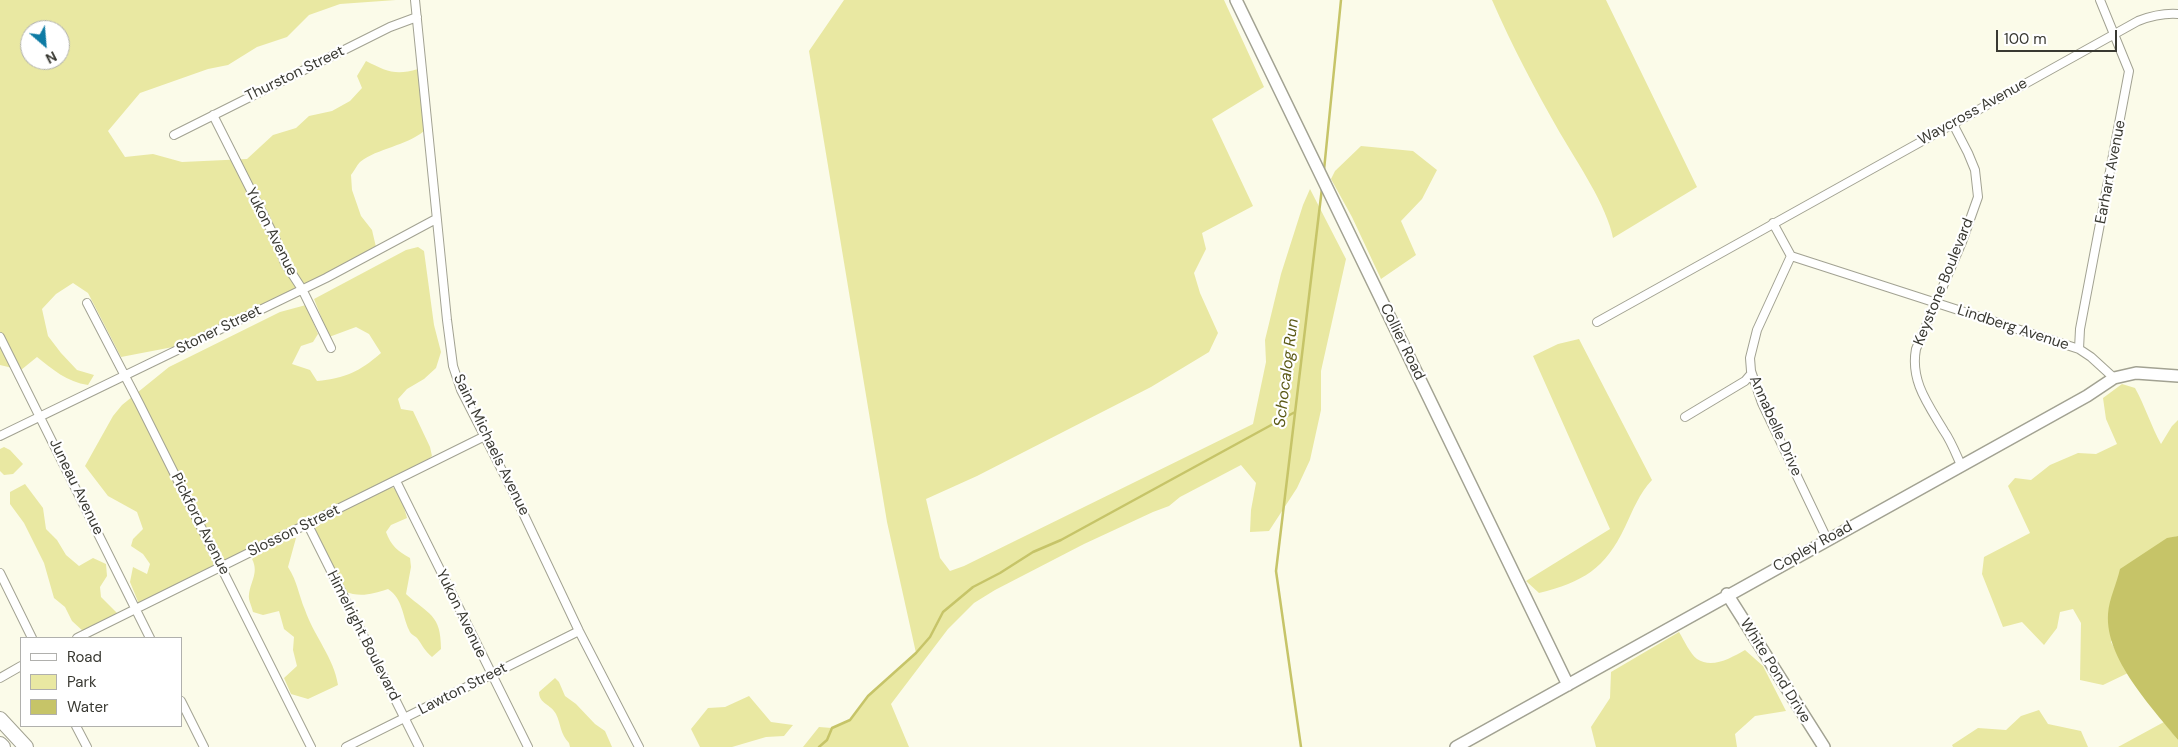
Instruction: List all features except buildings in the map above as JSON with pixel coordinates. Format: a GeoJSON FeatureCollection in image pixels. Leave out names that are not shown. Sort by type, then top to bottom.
{"type":"FeatureCollection","features":[{"type":"Feature","properties":{"kind":"highway"},"geometry":{"type":"LineString","coordinates":[[0,719],[26,747]]}},
{"type":"Feature","properties":{"kind":"highway"},"geometry":{"type":"LineString","coordinates":[[0,744],[3,747]]}},
{"type":"Feature","properties":{"kind":"street","name":"Saint Michaels Avenue"},"geometry":{"type":"LineString","coordinates":[[415,0],[436,219],[453,366],[461,390],[483,437],[519,504],[579,631],[639,747]]}},
{"type":"Feature","properties":{"kind":"street","name":"Collier Road"},"geometry":{"type":"LineString","coordinates":[[1236,0],[1568,684]]}},
{"type":"Feature","properties":{"kind":"street","name":"Earhart Avenue"},"geometry":{"type":"LineString","coordinates":[[2079,349],[2080,330],[2129,71],[2100,0]]}},
{"type":"Feature","properties":{"kind":"street","name":"Waycross Avenue"},"geometry":{"type":"LineString","coordinates":[[1597,322],[2138,21],[2168,13],[2178,14]]}},
{"type":"Feature","properties":{"kind":"street","name":"Thurston Street"},"geometry":{"type":"LineString","coordinates":[[174,135],[390,27],[418,17]]}},
{"type":"Feature","properties":{"kind":"street","name":"Yukon Avenue"},"geometry":{"type":"LineString","coordinates":[[213,115],[275,238],[285,263],[302,289],[331,348]]}},
{"type":"Feature","properties":{"kind":"street","name":"Keystone Boulevard"},"geometry":{"type":"LineString","coordinates":[[1953,124],[1968,153],[1974,170],[1978,197],[1962,242],[1934,303],[1916,349],[1914,361],[1918,388],[1944,430],[1961,465]]}},
{"type":"Feature","properties":{"kind":"street","name":"Stoner Street"},"geometry":{"type":"LineString","coordinates":[[0,436],[302,289],[436,219]]}},
{"type":"Feature","properties":{"kind":"street"},"geometry":{"type":"LineString","coordinates":[[1773,223],[1791,256]]}},
{"type":"Feature","properties":{"kind":"street","name":"Lindberg Avenue"},"geometry":{"type":"LineString","coordinates":[[1791,256],[2079,349],[2092,357],[2114,378]]}},
{"type":"Feature","properties":{"kind":"street","name":"Annabelle Drive"},"geometry":{"type":"LineString","coordinates":[[1791,256],[1757,330],[1750,358],[1752,374],[1762,403],[1827,539]]}},
{"type":"Feature","properties":{"kind":"street","name":"Pickford Avenue"},"geometry":{"type":"LineString","coordinates":[[86,303],[125,375],[311,747]]}},
{"type":"Feature","properties":{"kind":"street","name":"Juneau Avenue"},"geometry":{"type":"LineString","coordinates":[[0,337],[149,637]]}},
{"type":"Feature","properties":{"kind":"street","name":"Copley Road"},"geometry":{"type":"LineString","coordinates":[[1456,747],[1727,594],[2087,396],[2114,378],[2136,373],[2178,376]]}},
{"type":"Feature","properties":{"kind":"street"},"geometry":{"type":"LineString","coordinates":[[1685,417],[1745,381],[1752,374]]}},
{"type":"Feature","properties":{"kind":"street","name":"Slosson Street"},"geometry":{"type":"LineString","coordinates":[[79,637],[483,437]]}},
{"type":"Feature","properties":{"kind":"street","name":"Yukon Avenue"},"geometry":{"type":"LineString","coordinates":[[396,481],[528,747]]}},
{"type":"Feature","properties":{"kind":"street","name":"Himelright Boulevard"},"geometry":{"type":"LineString","coordinates":[[308,525],[419,747]]}},
{"type":"Feature","properties":{"kind":"street"},"geometry":{"type":"LineString","coordinates":[[0,573],[32,637]]}},
{"type":"Feature","properties":{"kind":"street","name":"White Pond Drive"},"geometry":{"type":"LineString","coordinates":[[1727,594],[1824,747]]}},
{"type":"Feature","properties":{"kind":"street","name":"Lawton Street"},"geometry":{"type":"LineString","coordinates":[[346,747],[579,631]]}},
{"type":"Feature","properties":{"kind":"street"},"geometry":{"type":"LineString","coordinates":[[0,678],[20,667]]}},
{"type":"Feature","properties":{"kind":"street"},"geometry":{"type":"LineString","coordinates":[[182,703],[204,747]]}},
{"type":"Feature","properties":{"kind":"street"},"geometry":{"type":"LineString","coordinates":[[77,727],[87,747]]}},
{"type":"Feature","properties":{"kind":"green space"},"geometry":{"type":"Polygon","coordinates":[[[0,0],[396,0],[340,4],[309,15],[287,37],[257,47],[228,65],[208,69],[140,93],[108,131],[125,157],[153,154],[182,162],[247,159],[273,135],[296,128],[309,116],[332,111],[350,101],[362,88],[357,76],[366,61],[397,72],[418,69],[424,131],[409,140],[367,157],[360,162],[351,175],[352,190],[361,216],[372,230],[376,247],[322,276],[204,334],[173,347],[121,357],[88,293],[73,283],[56,294],[42,309],[48,336],[77,370],[94,375],[88,385],[73,381],[37,357],[21,370],[0,365],[0,0]]]}},
{"type":"Feature","properties":{"kind":"green space"},"geometry":{"type":"Polygon","coordinates":[[[844,0],[1224,0],[1264,87],[1212,119],[1253,206],[1202,233],[1206,249],[1194,273],[1200,293],[1218,333],[1209,352],[1151,387],[977,476],[926,499],[940,558],[950,571],[964,566],[1253,424],[1266,362],[1265,340],[1281,274],[1310,189],[1346,259],[1321,371],[1321,410],[1310,460],[1297,488],[1269,531],[1250,532],[1251,510],[1256,483],[1241,465],[1180,497],[1169,506],[1084,544],[995,590],[974,603],[948,629],[891,704],[909,747],[803,747],[819,727],[832,728],[850,720],[868,696],[916,653],[887,522],[809,51],[844,0]]]}},
{"type":"Feature","properties":{"kind":"green space"},"geometry":{"type":"Polygon","coordinates":[[[1492,0],[1606,0],[1697,187],[1613,238],[1610,225],[1598,198],[1533,84],[1492,0]]]}},
{"type":"Feature","properties":{"kind":"green space"},"geometry":{"type":"Polygon","coordinates":[[[1361,146],[1413,151],[1437,170],[1422,199],[1401,221],[1416,255],[1381,279],[1352,217],[1331,179],[1335,171],[1361,146]]]}},
{"type":"Feature","properties":{"kind":"green space"},"geometry":{"type":"Polygon","coordinates":[[[418,247],[424,251],[434,325],[441,352],[436,368],[424,379],[407,389],[398,399],[401,409],[413,411],[430,447],[432,456],[424,463],[139,604],[130,582],[133,567],[147,574],[150,564],[143,554],[131,546],[133,539],[143,529],[137,512],[108,496],[85,466],[113,416],[122,405],[169,367],[280,312],[306,305],[318,334],[313,342],[301,346],[292,364],[310,370],[317,381],[352,373],[381,353],[369,334],[356,327],[329,337],[314,299],[406,250],[418,247]]]}},
{"type":"Feature","properties":{"kind":"green space"},"geometry":{"type":"Polygon","coordinates":[[[1579,339],[1652,480],[1640,497],[1617,541],[1601,563],[1591,572],[1568,584],[1539,593],[1526,581],[1610,529],[1533,356],[1558,344],[1579,339]]]}},
{"type":"Feature","properties":{"kind":"green space"},"geometry":{"type":"Polygon","coordinates":[[[2122,384],[2135,388],[2161,444],[2178,420],[2178,536],[2167,539],[2111,642],[2128,673],[2103,685],[2080,680],[2081,623],[2073,609],[2060,612],[2057,628],[2044,645],[2022,622],[2003,627],[1982,574],[1984,557],[2030,533],[2008,486],[2015,478],[2031,480],[2050,465],[2078,453],[2096,454],[2117,444],[2106,419],[2103,398],[2122,384]]]}},
{"type":"Feature","properties":{"kind":"green space"},"geometry":{"type":"Polygon","coordinates":[[[4,447],[10,450],[23,464],[13,474],[4,475],[0,471],[0,449],[4,447]]]}},
{"type":"Feature","properties":{"kind":"green space"},"geometry":{"type":"Polygon","coordinates":[[[25,484],[43,508],[46,529],[57,540],[66,555],[79,566],[93,558],[106,564],[107,576],[100,587],[101,597],[118,614],[84,632],[72,621],[65,607],[54,598],[44,563],[24,523],[10,504],[10,492],[25,484]]]}},
{"type":"Feature","properties":{"kind":"green space"},"geometry":{"type":"Polygon","coordinates":[[[390,487],[394,488],[403,504],[407,518],[391,525],[386,532],[395,548],[410,558],[411,567],[406,594],[432,616],[439,629],[441,649],[432,657],[410,632],[397,598],[388,589],[361,595],[344,591],[315,528],[328,519],[390,487]]]}},
{"type":"Feature","properties":{"kind":"green space"},"geometry":{"type":"Polygon","coordinates":[[[289,538],[296,538],[288,567],[296,583],[309,620],[328,656],[338,685],[308,699],[291,694],[284,678],[297,666],[293,650],[294,637],[284,629],[279,611],[263,615],[253,612],[249,599],[255,569],[252,559],[267,548],[289,538]]]}},
{"type":"Feature","properties":{"kind":"green space"},"geometry":{"type":"Polygon","coordinates":[[[1679,632],[1692,654],[1703,662],[1715,663],[1745,650],[1763,666],[1786,711],[1755,716],[1735,734],[1737,747],[1596,747],[1591,727],[1610,698],[1611,672],[1679,632]]]}},
{"type":"Feature","properties":{"kind":"green space"},"geometry":{"type":"Polygon","coordinates":[[[555,678],[559,682],[565,696],[605,731],[612,747],[570,747],[562,733],[556,714],[543,702],[539,692],[555,678]]]}},
{"type":"Feature","properties":{"kind":"green space"},"geometry":{"type":"Polygon","coordinates":[[[749,696],[771,722],[793,725],[784,736],[766,737],[732,747],[700,747],[691,729],[708,708],[725,707],[749,696]]]}},
{"type":"Feature","properties":{"kind":"green space"},"geometry":{"type":"Polygon","coordinates":[[[2039,710],[2048,724],[2081,731],[2088,747],[1953,747],[1952,745],[1978,728],[2006,730],[2021,716],[2039,710]]]}},
{"type":"Feature","properties":{"kind":"green space"},"geometry":{"type":"Polygon","coordinates":[[[2164,722],[2178,740],[2178,747],[2118,747],[2164,722]]]}},
{"type":"Feature","properties":{"kind":"water"},"geometry":{"type":"Polygon","coordinates":[[[2178,536],[2178,740],[2132,682],[2122,665],[2109,631],[2108,614],[2120,569],[2167,538],[2178,536]]]}},
{"type":"Feature","properties":{"kind":"waterway","name":"Schocalog Run"},"geometry":{"type":"LineString","coordinates":[[1324,170],[1341,0]]}},
{"type":"Feature","properties":{"kind":"waterway","name":"Schocalog Run"},"geometry":{"type":"LineString","coordinates":[[1301,747],[1276,571],[1322,188]]}},
{"type":"Feature","properties":{"kind":"waterway"},"geometry":{"type":"LineString","coordinates":[[819,747],[827,740],[832,728],[850,720],[868,696],[916,653],[930,637],[943,612],[973,587],[1000,573],[1033,552],[1061,540],[1295,412]]}}]}
